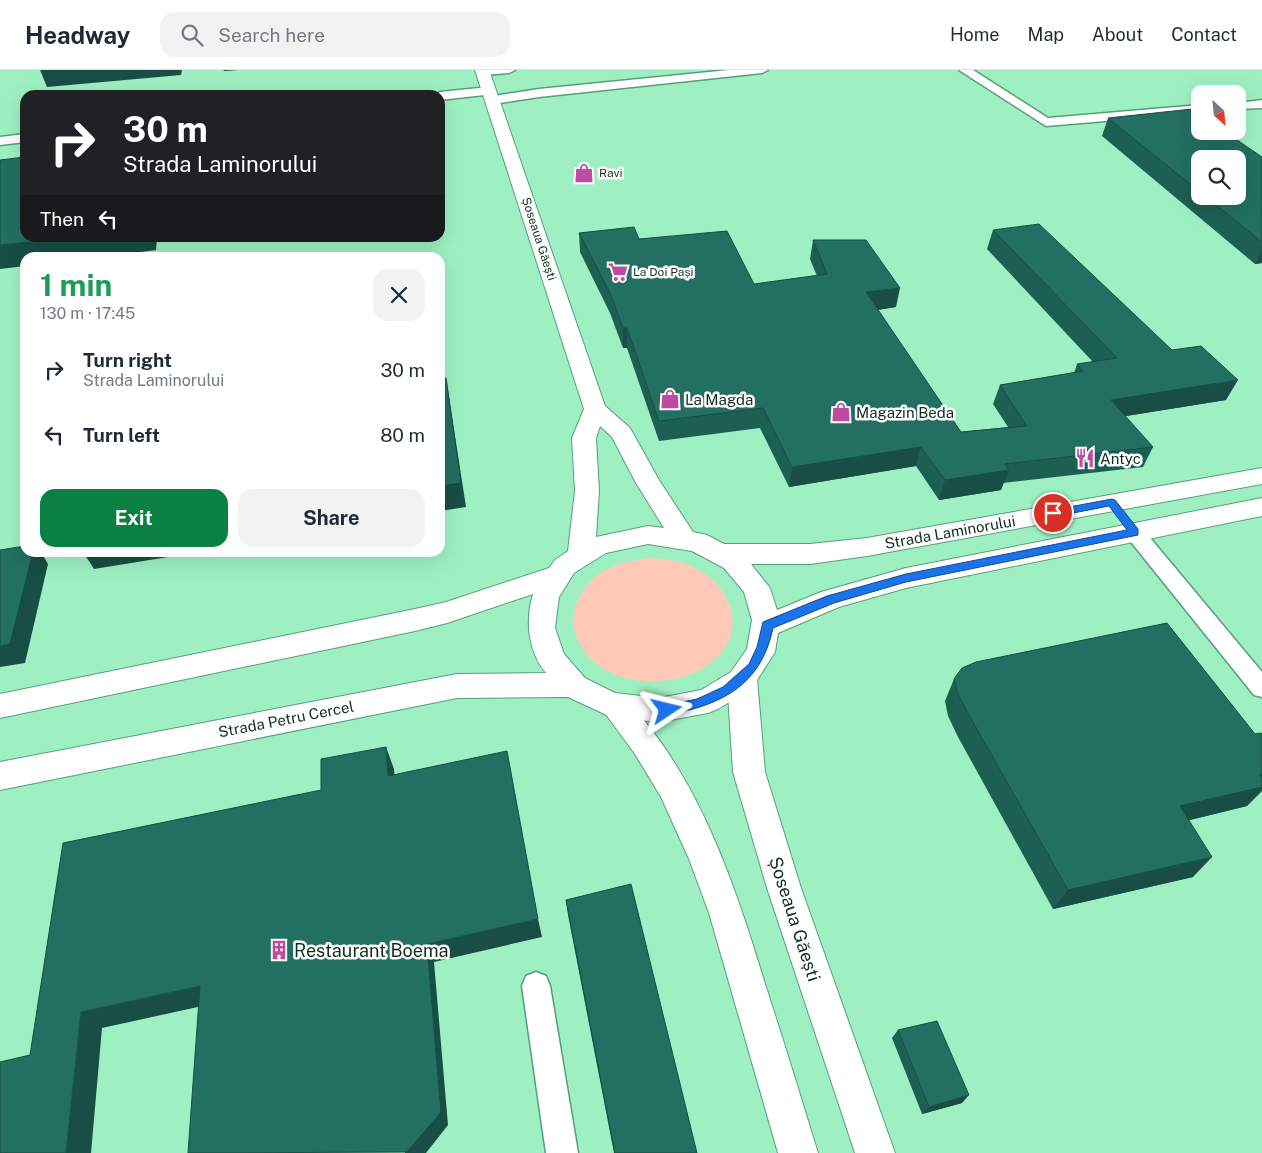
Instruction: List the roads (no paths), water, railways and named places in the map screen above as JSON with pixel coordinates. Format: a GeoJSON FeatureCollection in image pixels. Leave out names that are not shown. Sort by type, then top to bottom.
{"type":"FeatureCollection","features":[{"type":"Feature","properties":{"kind":"main road","name":"Șoseaua Găești"},"geometry":{"type":"LineString","coordinates":[[483,71],[595,409]]}},
{"type":"Feature","properties":{"kind":"main road"},"geometry":{"type":"LineString","coordinates":[[581,554],[587,492],[584,438],[595,409],[622,433],[648,484],[684,538]]}},
{"type":"Feature","properties":{"kind":"main road","name":"Strada Laminorului"},"geometry":{"type":"LineString","coordinates":[[724,554],[775,555],[844,551],[1262,476]]}},
{"type":"Feature","properties":{"kind":"main road"},"geometry":{"type":"LineString","coordinates":[[1112,502],[1134,532]]}},
{"type":"Feature","properties":{"kind":"main road"},"geometry":{"type":"LineString","coordinates":[[768,626],[831,599],[887,583],[1262,507]]}},
{"type":"Feature","properties":{"kind":"main road"},"geometry":{"type":"LineString","coordinates":[[657,535],[684,538],[724,554],[744,570],[758,589],[766,610],[768,626],[760,654],[742,679],[718,696],[679,709],[641,710],[614,705],[593,697],[574,685],[554,666],[540,635],[539,620],[542,604],[547,589],[556,576],[581,554],[604,543],[629,536],[657,535]]}},
{"type":"Feature","properties":{"kind":"main road"},"geometry":{"type":"LineString","coordinates":[[0,706],[339,637],[448,612],[556,576]]}},
{"type":"Feature","properties":{"kind":"main road","name":"Șoseaua Găești"},"geometry":{"type":"LineString","coordinates":[[742,679],[748,772],[804,947],[875,1153]]}},
{"type":"Feature","properties":{"kind":"main road","name":"Strada Petru Cercel"},"geometry":{"type":"LineString","coordinates":[[0,776],[322,711],[457,686],[574,685]]}},
{"type":"Feature","properties":{"kind":"main road"},"geometry":{"type":"LineString","coordinates":[[614,705],[646,745],[672,788],[705,857],[726,913],[798,1153]]}},
{"type":"Feature","properties":{"kind":"lane"},"geometry":{"type":"LineString","coordinates":[[483,71],[509,70]]}},
{"type":"Feature","properties":{"kind":"lane"},"geometry":{"type":"LineString","coordinates":[[445,96],[539,93],[762,70]]}},
{"type":"Feature","properties":{"kind":"lane"},"geometry":{"type":"LineString","coordinates":[[965,70],[1046,122],[1191,110]]}},
{"type":"Feature","properties":{"kind":"lane"},"geometry":{"type":"LineString","coordinates":[[1246,105],[1262,104]]}},
{"type":"Feature","properties":{"kind":"lane"},"geometry":{"type":"LineString","coordinates":[[0,141],[20,139]]}},
{"type":"Feature","properties":{"kind":"lane"},"geometry":{"type":"LineString","coordinates":[[1134,532],[1262,688]]}},
{"type":"Feature","properties":{"kind":"lane"},"geometry":{"type":"LineString","coordinates":[[536,986],[562,1153]]}},
{"type":"Feature","properties":{"kind":"place","name":"Ravi"},"geometry":{"type":"Point","coordinates":[584,173]}},
{"type":"Feature","properties":{"kind":"place","name":"La Doi Pași"},"geometry":{"type":"Point","coordinates":[618,272]}},
{"type":"Feature","properties":{"kind":"place","name":"La Magda"},"geometry":{"type":"Point","coordinates":[670,399]}},
{"type":"Feature","properties":{"kind":"place","name":"Magazin Beda"},"geometry":{"type":"Point","coordinates":[841,412]}},
{"type":"Feature","properties":{"kind":"place","name":"Antyc"},"geometry":{"type":"Point","coordinates":[1085,458]}},
{"type":"Feature","properties":{"kind":"place","name":"Restaurant Boema"},"geometry":{"type":"Point","coordinates":[279,950]}}]}
